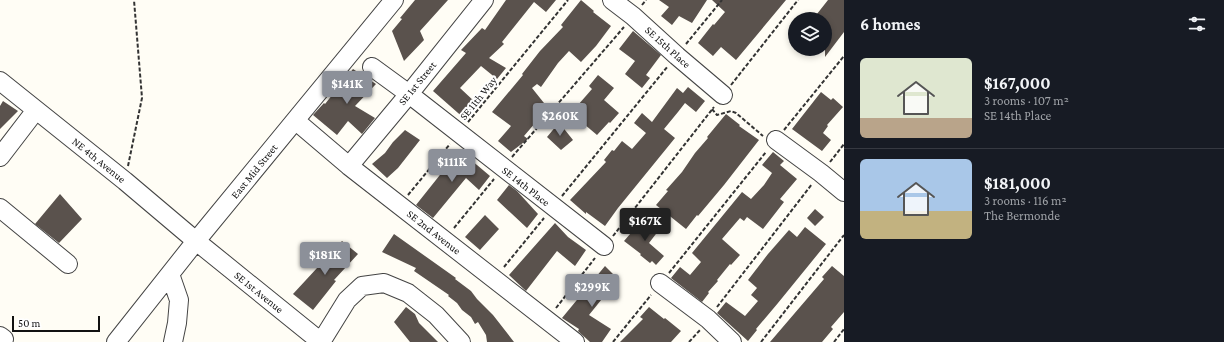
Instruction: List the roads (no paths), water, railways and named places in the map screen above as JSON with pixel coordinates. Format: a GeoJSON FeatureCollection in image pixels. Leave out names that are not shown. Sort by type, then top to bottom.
{"type":"FeatureCollection","features":[{"type":"Feature","properties":{"kind":"street","name":"East Mid Street"},"geometry":{"type":"LineString","coordinates":[[116,342],[196,241],[394,0]]}},
{"type":"Feature","properties":{"kind":"street","name":"SE 1st Street"},"geometry":{"type":"LineString","coordinates":[[349,166],[484,0]]}},
{"type":"Feature","properties":{"kind":"street","name":"SE 15th Place"},"geometry":{"type":"LineString","coordinates":[[612,0],[633,16],[676,56],[723,95]]}},
{"type":"Feature","properties":{"kind":"street","name":"SE 14th Place"},"geometry":{"type":"LineString","coordinates":[[372,67],[409,94],[604,246]]}},
{"type":"Feature","properties":{"kind":"street","name":"NE 4th Avenue"},"geometry":{"type":"LineString","coordinates":[[0,81],[125,181],[196,241]]}},
{"type":"Feature","properties":{"kind":"street"},"geometry":{"type":"LineString","coordinates":[[0,157],[36,110]]}},
{"type":"Feature","properties":{"kind":"street","name":"SE 2nd Avenue"},"geometry":{"type":"LineString","coordinates":[[296,120],[349,166],[575,342]]}},
{"type":"Feature","properties":{"kind":"street"},"geometry":{"type":"LineString","coordinates":[[774,142],[821,173],[844,192]]}},
{"type":"Feature","properties":{"kind":"street"},"geometry":{"type":"LineString","coordinates":[[0,208],[68,264]]}},
{"type":"Feature","properties":{"kind":"street","name":"SE 1st Avenue"},"geometry":{"type":"LineString","coordinates":[[196,241],[321,342]]}},
{"type":"Feature","properties":{"kind":"street"},"geometry":{"type":"LineString","coordinates":[[170,274],[179,300],[177,323],[173,342]]}},
{"type":"Feature","properties":{"kind":"street"},"geometry":{"type":"LineString","coordinates":[[321,342],[347,300],[362,286],[384,283],[408,293],[436,315],[461,342]]}},
{"type":"Feature","properties":{"kind":"street"},"geometry":{"type":"LineString","coordinates":[[660,283],[708,319],[732,342]]}}]}
